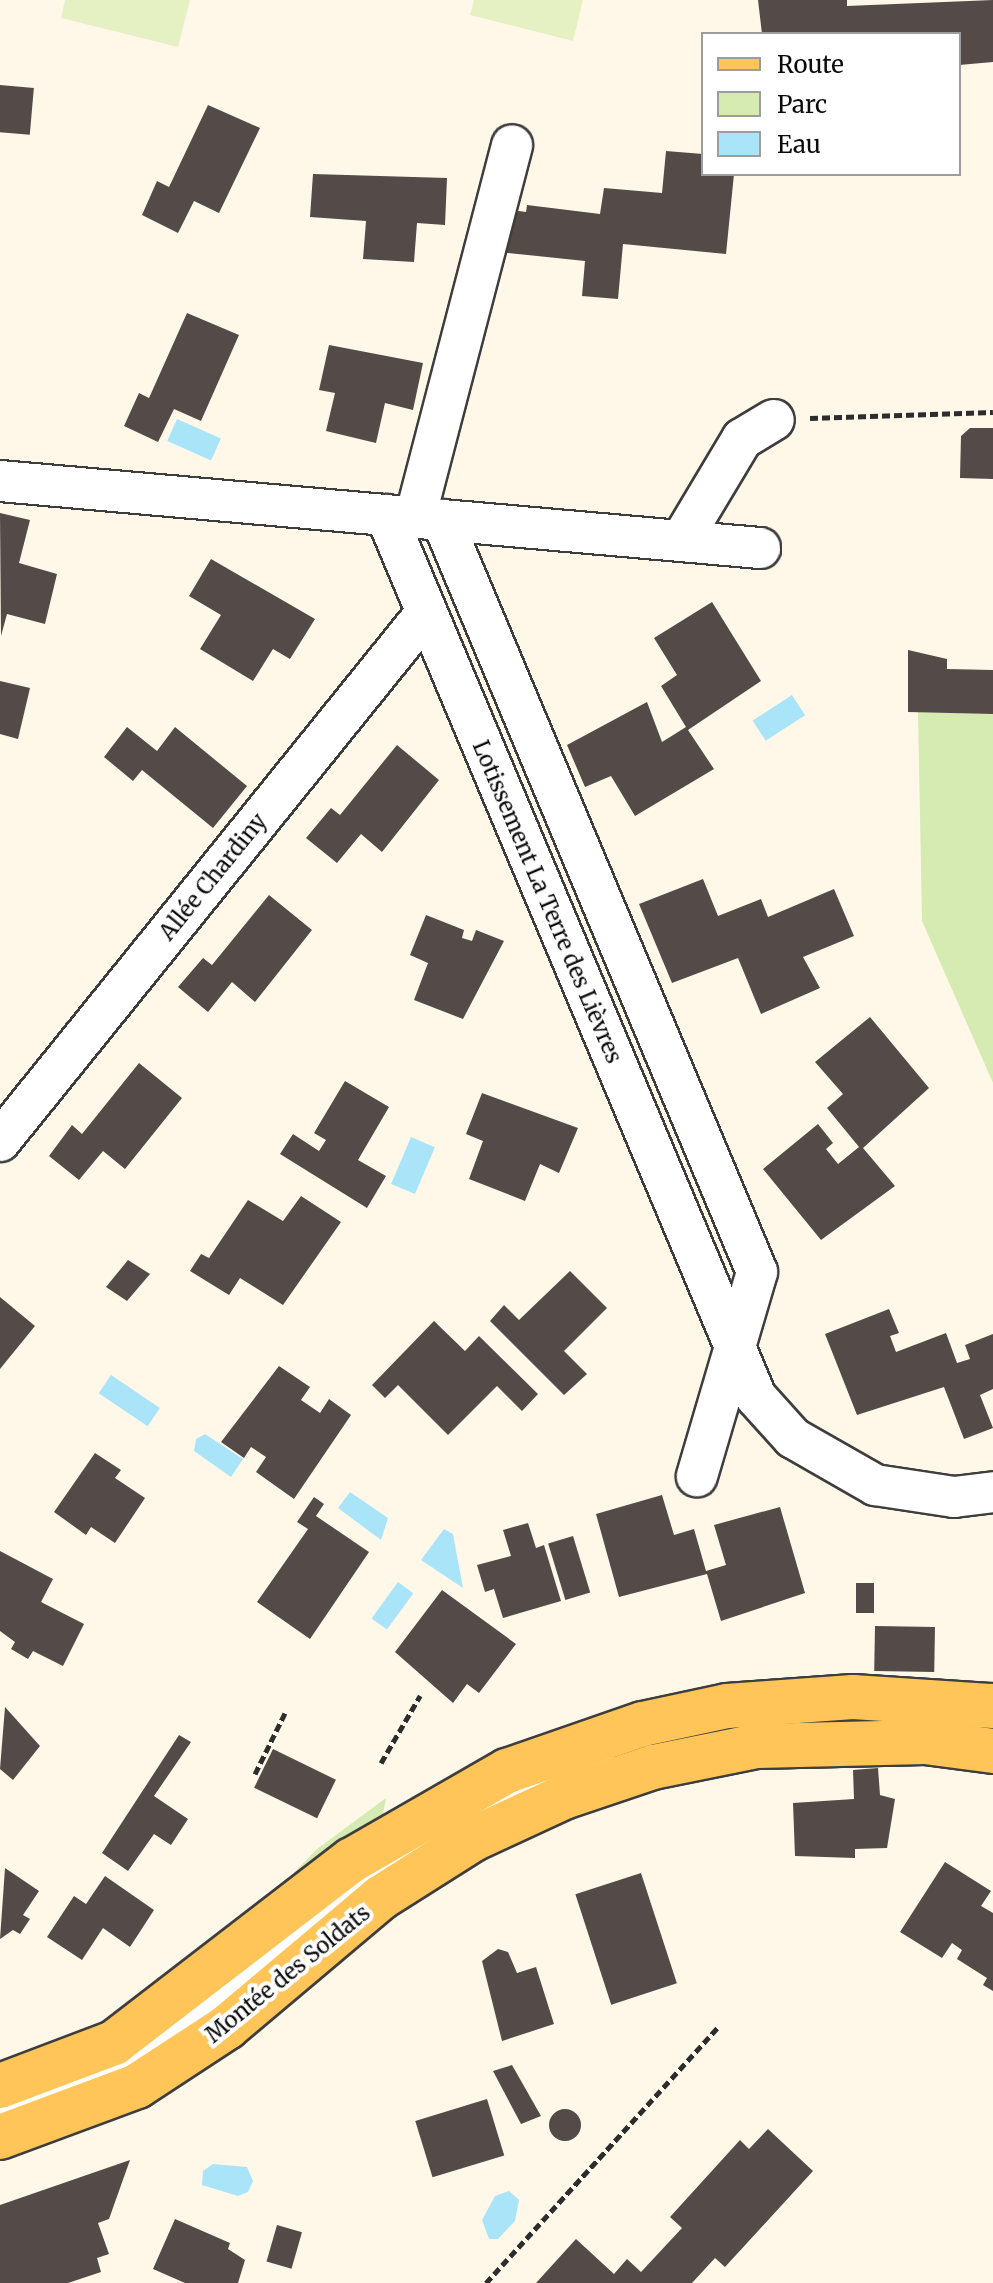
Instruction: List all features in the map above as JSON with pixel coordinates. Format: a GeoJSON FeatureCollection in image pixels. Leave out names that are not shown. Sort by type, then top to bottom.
{"type":"FeatureCollection","features":[{"type":"Feature","properties":{"kind":"main road"},"geometry":{"type":"LineString","coordinates":[[0,2086],[114,2043],[352,1860],[507,1771],[643,1724],[727,1706],[853,1697],[993,1706]]}},
{"type":"Feature","properties":{"kind":"main road","name":"Montée des Soldats"},"geometry":{"type":"LineString","coordinates":[[0,2137],[137,2086],[227,2027],[380,1898],[473,1839],[564,1797],[653,1767],[757,1746],[925,1742],[993,1751]]}},
{"type":"Feature","properties":{"kind":"street"},"geometry":{"type":"LineString","coordinates":[[512,145],[414,518],[757,1272],[697,1476]]}},
{"type":"Feature","properties":{"kind":"street"},"geometry":{"type":"LineString","coordinates":[[681,541],[742,439],[774,420]]}},
{"type":"Feature","properties":{"kind":"street"},"geometry":{"type":"LineString","coordinates":[[0,481],[760,548]]}},
{"type":"Feature","properties":{"kind":"street","name":"Lotissement La Terre des Lièvres"},"geometry":{"type":"LineString","coordinates":[[414,518],[426,613],[756,1397],[793,1438],[837,1468],[913,1493],[993,1492]]}},
{"type":"Feature","properties":{"kind":"street","name":"Allée Chardiny"},"geometry":{"type":"LineString","coordinates":[[0,1141],[426,613]]}},
{"type":"Feature","properties":{"kind":"street"},"geometry":{"type":"LineString","coordinates":[[0,2112],[126,2065],[211,2006],[317,1913],[413,1850],[501,1800],[611,1754],[711,1729],[801,1720],[993,1727]]}},
{"type":"Feature","properties":{"kind":"path"},"geometry":{"type":"LineString","coordinates":[[774,420],[993,412]]}},
{"type":"Feature","properties":{"kind":"path"},"geometry":{"type":"LineString","coordinates":[[381,1763],[420,1696]]}},
{"type":"Feature","properties":{"kind":"path"},"geometry":{"type":"LineString","coordinates":[[255,1774],[285,1713]]}},
{"type":"Feature","properties":{"kind":"path"},"geometry":{"type":"LineString","coordinates":[[486,2283],[719,2026]]}},
{"type":"Feature","properties":{"kind":"green space"},"geometry":{"type":"Polygon","coordinates":[[[65,0],[190,0],[178,47],[61,18],[65,0]]]}},
{"type":"Feature","properties":{"kind":"green space"},"geometry":{"type":"Polygon","coordinates":[[[474,0],[583,0],[573,41],[470,15],[474,0]]]}},
{"type":"Feature","properties":{"kind":"green space"},"geometry":{"type":"Polygon","coordinates":[[[918,712],[993,714],[993,1083],[922,921],[918,712]]]}},
{"type":"Feature","properties":{"kind":"green space"},"geometry":{"type":"Polygon","coordinates":[[[386,1798],[381,1825],[291,1889],[286,1881],[317,1849],[386,1798]]]}},
{"type":"Feature","properties":{"kind":"water"},"geometry":{"type":"Polygon","coordinates":[[[177,419],[221,439],[211,460],[167,441],[177,419]]]}},
{"type":"Feature","properties":{"kind":"water"},"geometry":{"type":"Polygon","coordinates":[[[792,695],[805,715],[766,741],[753,721],[792,695]]]}},
{"type":"Feature","properties":{"kind":"water"},"geometry":{"type":"Polygon","coordinates":[[[411,1137],[435,1147],[415,1194],[391,1184],[411,1137]]]}},
{"type":"Feature","properties":{"kind":"water"},"geometry":{"type":"Polygon","coordinates":[[[111,1375],[160,1408],[148,1426],[99,1393],[111,1375]]]}},
{"type":"Feature","properties":{"kind":"water"},"geometry":{"type":"Polygon","coordinates":[[[205,1434],[243,1459],[231,1477],[194,1451],[196,1439],[205,1434]]]}},
{"type":"Feature","properties":{"kind":"water"},"geometry":{"type":"Polygon","coordinates":[[[350,1492],[388,1518],[381,1540],[338,1508],[350,1492]]]}},
{"type":"Feature","properties":{"kind":"water"},"geometry":{"type":"Polygon","coordinates":[[[444,1529],[453,1534],[463,1588],[421,1560],[444,1529]]]}},
{"type":"Feature","properties":{"kind":"water"},"geometry":{"type":"Polygon","coordinates":[[[398,1582],[413,1593],[387,1630],[372,1618],[398,1582]]]}},
{"type":"Feature","properties":{"kind":"water"},"geometry":{"type":"Polygon","coordinates":[[[213,2164],[247,2167],[253,2181],[248,2192],[238,2196],[202,2185],[203,2171],[213,2164]]]}},
{"type":"Feature","properties":{"kind":"water"},"geometry":{"type":"Polygon","coordinates":[[[509,2191],[519,2200],[515,2221],[498,2239],[489,2239],[482,2220],[495,2196],[509,2191]]]}},
{"type":"Feature","properties":{"kind":"building"},"geometry":{"type":"Polygon","coordinates":[[[758,0],[847,0],[847,6],[993,0],[993,62],[961,65],[961,32],[762,32],[758,0]]]}},
{"type":"Feature","properties":{"kind":"building"},"geometry":{"type":"Polygon","coordinates":[[[0,85],[34,88],[30,135],[0,132],[0,85]]]}},
{"type":"Feature","properties":{"kind":"building"},"geometry":{"type":"Polygon","coordinates":[[[208,105],[260,128],[219,213],[194,201],[178,233],[142,215],[157,181],[169,187],[208,105]]]}},
{"type":"Feature","properties":{"kind":"building"},"geometry":{"type":"Polygon","coordinates":[[[666,151],[701,154],[701,176],[734,176],[726,254],[623,244],[618,299],[582,296],[585,261],[499,252],[504,209],[526,212],[527,205],[600,214],[604,188],[662,193],[666,151]]]}},
{"type":"Feature","properties":{"kind":"building"},"geometry":{"type":"Polygon","coordinates":[[[313,174],[447,178],[445,225],[417,223],[414,262],[363,259],[366,221],[310,217],[313,174]]]}},
{"type":"Feature","properties":{"kind":"building"},"geometry":{"type":"Polygon","coordinates":[[[187,313],[239,335],[201,421],[174,409],[158,442],[124,426],[139,393],[149,398],[187,313]]]}},
{"type":"Feature","properties":{"kind":"building"},"geometry":{"type":"Polygon","coordinates":[[[329,345],[423,363],[413,410],[385,403],[376,443],[326,431],[335,393],[319,390],[329,345]]]}},
{"type":"Feature","properties":{"kind":"building"},"geometry":{"type":"Polygon","coordinates":[[[970,428],[993,428],[993,479],[960,478],[961,436],[970,428]]]}},
{"type":"Feature","properties":{"kind":"building"},"geometry":{"type":"Polygon","coordinates":[[[0,513],[30,520],[19,563],[57,574],[45,624],[7,614],[1,636],[0,513]]]}},
{"type":"Feature","properties":{"kind":"building"},"geometry":{"type":"Polygon","coordinates":[[[211,559],[315,619],[290,659],[273,649],[253,681],[200,649],[221,615],[189,596],[211,559]]]}},
{"type":"Feature","properties":{"kind":"building"},"geometry":{"type":"Polygon","coordinates":[[[712,602],[761,681],[688,730],[714,769],[635,816],[611,776],[585,787],[567,745],[647,702],[662,742],[686,727],[661,686],[677,675],[654,638],[712,602]]]}},
{"type":"Feature","properties":{"kind":"building"},"geometry":{"type":"Polygon","coordinates":[[[908,650],[947,659],[947,669],[993,670],[993,714],[908,712],[908,650]]]}},
{"type":"Feature","properties":{"kind":"building"},"geometry":{"type":"Polygon","coordinates":[[[0,681],[30,688],[18,739],[0,734],[0,681]]]}},
{"type":"Feature","properties":{"kind":"building"},"geometry":{"type":"Polygon","coordinates":[[[127,727],[157,751],[175,727],[247,786],[213,828],[142,770],[133,781],[104,757],[127,727]]]}},
{"type":"Feature","properties":{"kind":"building"},"geometry":{"type":"Polygon","coordinates":[[[397,745],[439,780],[382,852],[361,834],[337,863],[306,838],[331,808],[340,815],[397,745]]]}},
{"type":"Feature","properties":{"kind":"building"},"geometry":{"type":"Polygon","coordinates":[[[703,879],[718,916],[761,899],[768,917],[834,889],[854,936],[803,957],[820,988],[761,1014],[738,958],[672,983],[639,904],[703,879]]]}},
{"type":"Feature","properties":{"kind":"building"},"geometry":{"type":"Polygon","coordinates":[[[269,895],[312,930],[255,1002],[232,982],[208,1012],[178,987],[203,958],[212,965],[269,895]]]}},
{"type":"Feature","properties":{"kind":"building"},"geometry":{"type":"Polygon","coordinates":[[[426,915],[464,930],[462,938],[472,941],[476,930],[504,941],[463,1019],[414,1000],[428,963],[410,955],[426,915]]]}},
{"type":"Feature","properties":{"kind":"building"},"geometry":{"type":"Polygon","coordinates":[[[870,1017],[929,1088],[863,1148],[895,1186],[821,1240],[763,1169],[818,1124],[833,1143],[826,1149],[838,1164],[859,1147],[827,1108],[843,1094],[815,1062],[870,1017]]]}},
{"type":"Feature","properties":{"kind":"building"},"geometry":{"type":"Polygon","coordinates":[[[139,1063],[182,1098],[125,1169],[103,1151],[79,1180],[49,1156],[72,1125],[82,1134],[139,1063]]]}},
{"type":"Feature","properties":{"kind":"building"},"geometry":{"type":"Polygon","coordinates":[[[345,1081],[389,1107],[358,1160],[386,1176],[367,1208],[280,1154],[293,1134],[319,1151],[326,1140],[314,1133],[345,1081]]]}},
{"type":"Feature","properties":{"kind":"building"},"geometry":{"type":"Polygon","coordinates":[[[482,1093],[578,1128],[559,1173],[540,1164],[525,1201],[469,1179],[483,1141],[466,1134],[482,1093]]]}},
{"type":"Feature","properties":{"kind":"building"},"geometry":{"type":"Polygon","coordinates":[[[301,1196],[341,1222],[283,1305],[240,1278],[229,1295],[190,1271],[201,1254],[209,1258],[248,1200],[283,1221],[301,1196]]]}},
{"type":"Feature","properties":{"kind":"building"},"geometry":{"type":"Polygon","coordinates":[[[128,1260],[150,1274],[127,1301],[106,1287],[128,1260]]]}},
{"type":"Feature","properties":{"kind":"building"},"geometry":{"type":"Polygon","coordinates":[[[570,1271],[607,1308],[564,1351],[587,1374],[564,1395],[490,1321],[504,1305],[519,1320],[570,1271]]]}},
{"type":"Feature","properties":{"kind":"building"},"geometry":{"type":"Polygon","coordinates":[[[0,1297],[35,1326],[0,1369],[0,1297]]]}},
{"type":"Feature","properties":{"kind":"building"},"geometry":{"type":"Polygon","coordinates":[[[889,1309],[899,1333],[890,1336],[896,1352],[946,1333],[957,1363],[970,1359],[965,1345],[993,1334],[993,1389],[980,1395],[993,1428],[964,1439],[944,1387],[857,1415],[825,1334],[889,1309]]]}},
{"type":"Feature","properties":{"kind":"building"},"geometry":{"type":"Polygon","coordinates":[[[434,1321],[465,1351],[479,1336],[538,1394],[522,1411],[497,1386],[448,1435],[398,1385],[385,1398],[372,1385],[434,1321]]]}},
{"type":"Feature","properties":{"kind":"building"},"geometry":{"type":"Polygon","coordinates":[[[279,1366],[310,1387],[301,1400],[320,1413],[329,1399],[351,1415],[294,1499],[256,1472],[266,1457],[251,1447],[244,1458],[221,1442],[279,1366]]]}},
{"type":"Feature","properties":{"kind":"building"},"geometry":{"type":"Polygon","coordinates":[[[95,1453],[121,1470],[115,1478],[145,1498],[115,1543],[91,1527],[86,1535],[54,1512],[95,1453]]]}},
{"type":"Feature","properties":{"kind":"building"},"geometry":{"type":"Polygon","coordinates":[[[662,1495],[674,1535],[694,1529],[706,1571],[726,1565],[714,1525],[780,1507],[805,1593],[721,1621],[707,1574],[619,1597],[596,1514],[662,1495]]]}},
{"type":"Feature","properties":{"kind":"building"},"geometry":{"type":"Polygon","coordinates":[[[314,1497],[324,1504],[316,1516],[369,1552],[310,1639],[257,1602],[308,1529],[297,1522],[314,1497]]]}},
{"type":"Feature","properties":{"kind":"building"},"geometry":{"type":"Polygon","coordinates":[[[528,1523],[536,1548],[544,1545],[561,1601],[503,1618],[494,1589],[485,1592],[477,1565],[511,1556],[503,1530],[528,1523]]]}},
{"type":"Feature","properties":{"kind":"building"},"geometry":{"type":"Polygon","coordinates":[[[573,1536],[590,1592],[565,1600],[548,1544],[573,1536]]]}},
{"type":"Feature","properties":{"kind":"building"},"geometry":{"type":"Polygon","coordinates":[[[0,1551],[53,1579],[41,1602],[84,1624],[63,1666],[33,1651],[28,1659],[11,1649],[15,1642],[0,1631],[0,1551]]]}},
{"type":"Feature","properties":{"kind":"building"},"geometry":{"type":"Polygon","coordinates":[[[856,1583],[874,1583],[874,1613],[856,1613],[856,1583]]]}},
{"type":"Feature","properties":{"kind":"building"},"geometry":{"type":"Polygon","coordinates":[[[442,1590],[516,1644],[479,1693],[467,1684],[453,1703],[395,1652],[442,1590]]]}},
{"type":"Feature","properties":{"kind":"building"},"geometry":{"type":"Polygon","coordinates":[[[875,1626],[935,1627],[934,1672],[874,1671],[875,1626]]]}},
{"type":"Feature","properties":{"kind":"building"},"geometry":{"type":"Polygon","coordinates":[[[5,1707],[40,1746],[13,1780],[0,1769],[5,1707]]]}},
{"type":"Feature","properties":{"kind":"building"},"geometry":{"type":"Polygon","coordinates":[[[179,1735],[191,1742],[154,1796],[188,1819],[171,1845],[154,1834],[128,1871],[102,1853],[179,1735]]]}},
{"type":"Feature","properties":{"kind":"building"},"geometry":{"type":"Polygon","coordinates":[[[273,1749],[336,1780],[317,1818],[254,1788],[273,1749]]]}},
{"type":"Feature","properties":{"kind":"building"},"geometry":{"type":"Polygon","coordinates":[[[878,1768],[880,1795],[895,1799],[887,1848],[855,1849],[855,1858],[795,1856],[793,1803],[854,1799],[853,1770],[878,1768]]]}},
{"type":"Feature","properties":{"kind":"building"},"geometry":{"type":"Polygon","coordinates":[[[945,1862],[991,1891],[981,1906],[993,1913],[993,1991],[983,1985],[987,1978],[957,1959],[962,1950],[952,1943],[942,1958],[900,1932],[945,1862]]]}},
{"type":"Feature","properties":{"kind":"building"},"geometry":{"type":"Polygon","coordinates":[[[5,1868],[39,1891],[23,1915],[30,1919],[20,1934],[13,1930],[0,1939],[5,1868]]]}},
{"type":"Feature","properties":{"kind":"building"},"geometry":{"type":"Polygon","coordinates":[[[641,1873],[677,1983],[611,2005],[575,1894],[641,1873]]]}},
{"type":"Feature","properties":{"kind":"building"},"geometry":{"type":"Polygon","coordinates":[[[105,1876],[154,1910],[130,1947],[103,1928],[82,1960],[47,1937],[74,1896],[86,1904],[105,1876]]]}},
{"type":"Feature","properties":{"kind":"building"},"geometry":{"type":"Polygon","coordinates":[[[498,1949],[508,1952],[517,1973],[536,1967],[554,2024],[502,2041],[482,1961],[498,1949]]]}},
{"type":"Feature","properties":{"kind":"building"},"geometry":{"type":"Polygon","coordinates":[[[512,2065],[541,2116],[521,2124],[493,2071],[512,2065]]]}},
{"type":"Feature","properties":{"kind":"building"},"geometry":{"type":"Polygon","coordinates":[[[487,2099],[504,2155],[433,2177],[415,2121],[487,2099]]]}},
{"type":"Feature","properties":{"kind":"building"},"geometry":{"type":"Polygon","coordinates":[[[565,2109],[576,2114],[581,2125],[576,2136],[565,2141],[554,2136],[549,2125],[554,2114],[565,2109]]]}},
{"type":"Feature","properties":{"kind":"building"},"geometry":{"type":"Polygon","coordinates":[[[768,2129],[813,2171],[725,2267],[715,2258],[692,2283],[536,2283],[576,2239],[614,2274],[627,2259],[641,2272],[682,2228],[670,2217],[740,2140],[749,2149],[768,2129]]]}},
{"type":"Feature","properties":{"kind":"building"},"geometry":{"type":"Polygon","coordinates":[[[130,2160],[109,2219],[98,2223],[109,2254],[97,2258],[101,2272],[68,2283],[0,2283],[0,2205],[130,2160]]]}},
{"type":"Feature","properties":{"kind":"building"},"geometry":{"type":"Polygon","coordinates":[[[175,2219],[230,2243],[228,2249],[245,2260],[238,2283],[185,2283],[153,2269],[175,2219]]]}},
{"type":"Feature","properties":{"kind":"building"},"geometry":{"type":"Polygon","coordinates":[[[277,2225],[302,2232],[292,2269],[267,2262],[277,2225]]]}}]}
